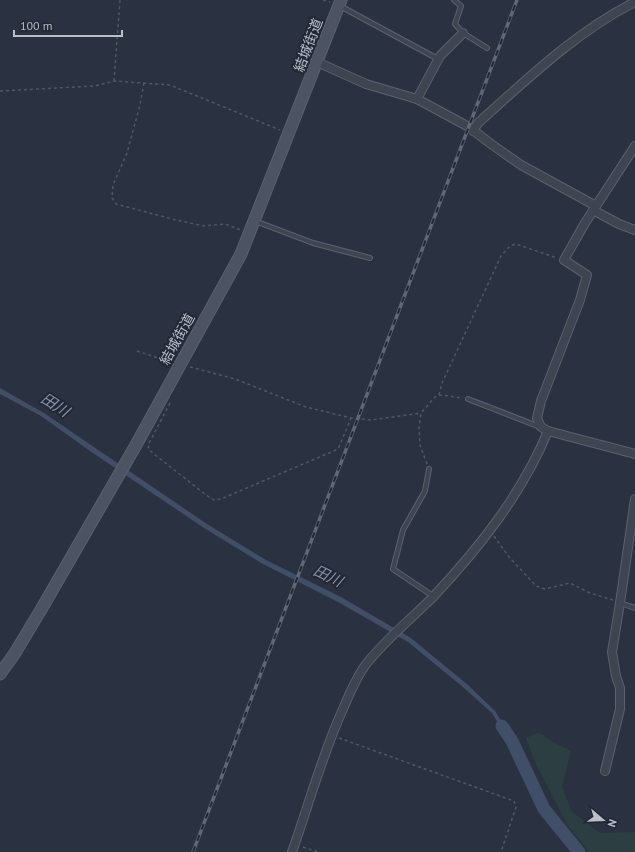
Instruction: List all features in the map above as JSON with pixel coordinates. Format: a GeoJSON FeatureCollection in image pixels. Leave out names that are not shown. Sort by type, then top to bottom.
{"type":"FeatureCollection","features":[{"type":"Feature","properties":{"kind":"street"},"geometry":{"type":"LineString","coordinates":[[473,131],[478,123],[541,67],[597,25],[635,2]]}},
{"type":"Feature","properties":{"kind":"street","name":"結城街道"},"geometry":{"type":"LineString","coordinates":[[0,674],[16,653],[182,365],[241,254],[340,3]]}},
{"type":"Feature","properties":{"kind":"street"},"geometry":{"type":"LineString","coordinates":[[417,99],[438,58],[463,33]]}},
{"type":"Feature","properties":{"kind":"street"},"geometry":{"type":"LineString","coordinates":[[317,62],[366,84],[417,99],[469,127],[522,165],[619,224],[635,230]]}},
{"type":"Feature","properties":{"kind":"street"},"geometry":{"type":"LineString","coordinates":[[635,146],[564,260],[588,275],[580,300],[541,401],[537,418],[544,429],[635,454]]}},
{"type":"Feature","properties":{"kind":"street"},"geometry":{"type":"LineString","coordinates":[[294,848],[331,735],[355,681],[366,664],[385,643],[433,596],[490,530],[519,488],[538,455],[544,429]]}},
{"type":"Feature","properties":{"kind":"street"},"geometry":{"type":"LineString","coordinates":[[605,772],[620,709],[620,688],[616,676],[612,652],[635,499]]}},
{"type":"Feature","properties":{"kind":"lane"},"geometry":{"type":"LineString","coordinates":[[454,0],[461,6],[454,24],[463,33],[487,48]]}},
{"type":"Feature","properties":{"kind":"lane"},"geometry":{"type":"LineString","coordinates":[[340,3],[438,58]]}},
{"type":"Feature","properties":{"kind":"lane"},"geometry":{"type":"LineString","coordinates":[[255,220],[313,243],[370,258]]}},
{"type":"Feature","properties":{"kind":"lane"},"geometry":{"type":"LineString","coordinates":[[468,399],[544,429]]}},
{"type":"Feature","properties":{"kind":"lane"},"geometry":{"type":"LineString","coordinates":[[429,469],[425,491],[403,530],[393,569],[433,596]]}},
{"type":"Feature","properties":{"kind":"lane"},"geometry":{"type":"LineString","coordinates":[[620,603],[635,608]]}},
{"type":"Feature","properties":{"kind":"path"},"geometry":{"type":"LineString","coordinates":[[114,80],[120,0]]}},
{"type":"Feature","properties":{"kind":"path"},"geometry":{"type":"LineString","coordinates":[[0,91],[95,86],[114,80],[170,85],[289,133]]}},
{"type":"Feature","properties":{"kind":"path"},"geometry":{"type":"LineString","coordinates":[[144,82],[140,105],[127,153],[113,185],[112,198],[116,204],[204,226],[225,224],[250,233]]}},
{"type":"Feature","properties":{"kind":"path"},"geometry":{"type":"LineString","coordinates":[[439,396],[442,383],[501,256],[510,246],[516,244],[564,260]]}},
{"type":"Feature","properties":{"kind":"path"},"geometry":{"type":"LineString","coordinates":[[137,351],[235,379],[306,407],[351,418],[371,420],[421,413]]}},
{"type":"Feature","properties":{"kind":"path"},"geometry":{"type":"LineString","coordinates":[[429,469],[420,445],[419,428],[421,413],[436,396],[442,395],[468,399]]}},
{"type":"Feature","properties":{"kind":"path"},"geometry":{"type":"LineString","coordinates":[[172,399],[148,445],[149,450],[214,500],[221,499],[336,450],[340,447],[351,418]]}},
{"type":"Feature","properties":{"kind":"path"},"geometry":{"type":"LineString","coordinates":[[490,530],[509,557],[536,586],[545,589],[570,583],[590,593],[620,603]]}},
{"type":"Feature","properties":{"kind":"path"},"geometry":{"type":"LineString","coordinates":[[331,735],[514,800],[516,807],[500,852]]}},
{"type":"Feature","properties":{"kind":"path"},"geometry":{"type":"LineString","coordinates":[[294,848],[318,852]]}},
{"type":"Feature","properties":{"kind":"shaded area"},"geometry":{"type":"Polygon","coordinates":[[[537,733],[542,734],[551,741],[571,751],[562,787],[572,812],[600,833],[635,832],[635,852],[589,852],[568,826],[535,762],[526,738],[537,733]]]}},
{"type":"Feature","properties":{"kind":"water"},"geometry":{"type":"Polygon","coordinates":[[[0,388],[44,413],[207,524],[266,560],[341,597],[411,638],[468,685],[495,711],[514,741],[510,743],[492,713],[408,642],[338,602],[263,564],[204,528],[41,416],[0,394],[0,388]]]}},
{"type":"Feature","properties":{"kind":"waterway","name":"田川"},"geometry":{"type":"LineString","coordinates":[[502,726],[512,741],[544,809],[579,852]]}},
{"type":"Feature","properties":{"kind":"railway"},"geometry":{"type":"LineString","coordinates":[[193,852],[517,0]]}}]}
